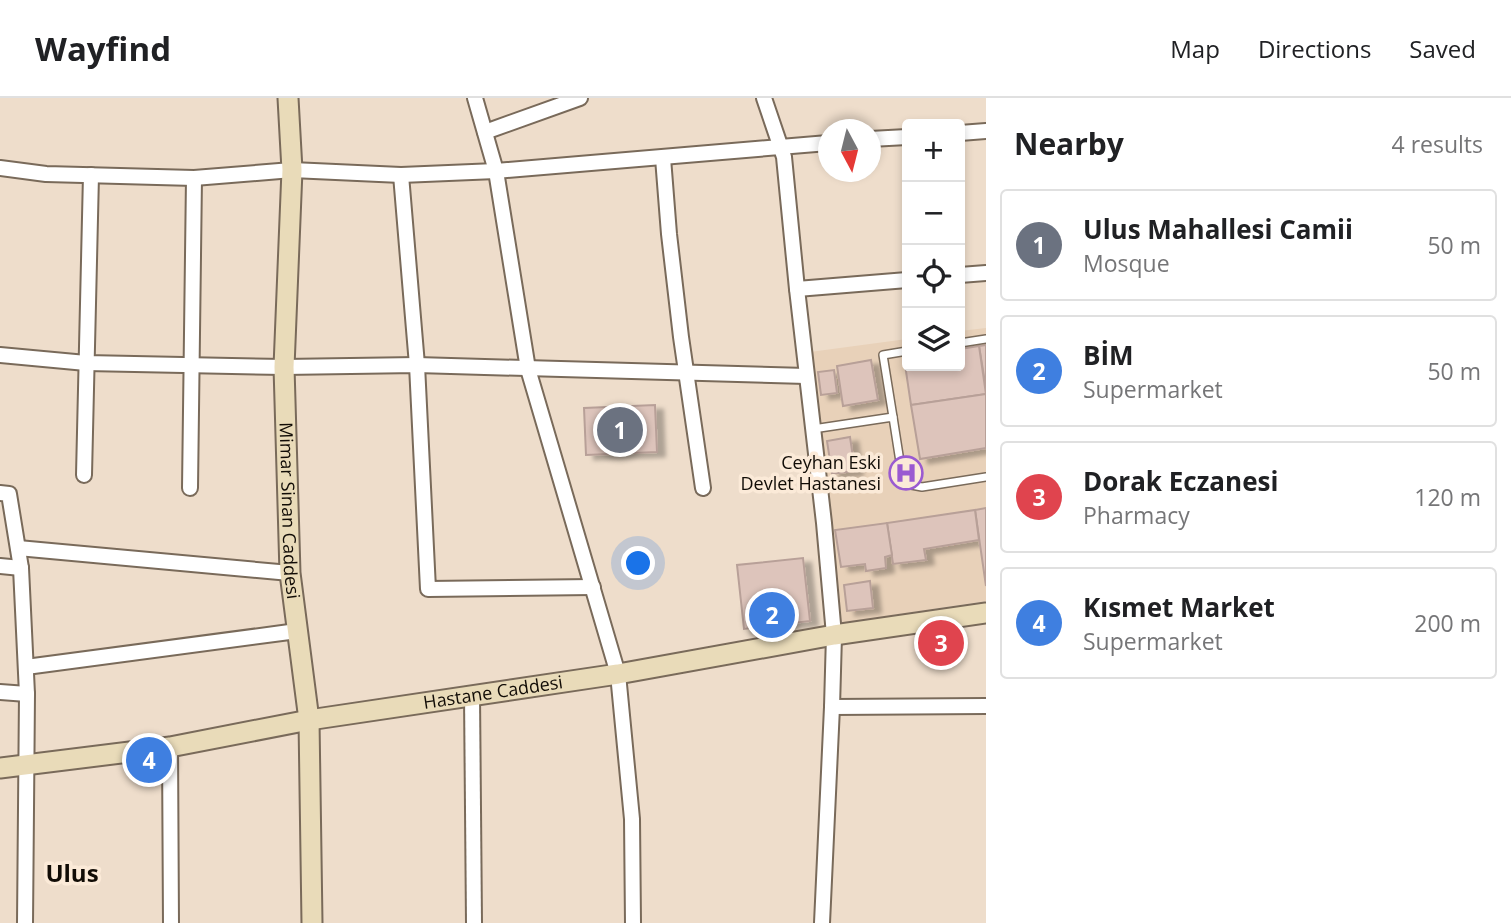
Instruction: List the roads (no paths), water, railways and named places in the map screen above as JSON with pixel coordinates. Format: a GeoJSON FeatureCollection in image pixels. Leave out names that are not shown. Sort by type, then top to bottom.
{"type":"FeatureCollection","features":[{"type":"Feature","properties":{"kind":"street","name":"Mimar Sinan Caddesi"},"geometry":{"type":"LineString","coordinates":[[288,98],[292,170],[284,367],[290,573],[309,720],[312,923]]}},
{"type":"Feature","properties":{"kind":"street"},"geometry":{"type":"LineString","coordinates":[[475,98],[496,171],[528,369],[618,674],[632,819],[633,923]]}},
{"type":"Feature","properties":{"kind":"street"},"geometry":{"type":"LineString","coordinates":[[485,132],[580,98]]}},
{"type":"Feature","properties":{"kind":"street"},"geometry":{"type":"LineString","coordinates":[[764,98],[785,157],[796,289],[824,523],[834,635],[822,923]]}},
{"type":"Feature","properties":{"kind":"street"},"geometry":{"type":"LineString","coordinates":[[965,133],[986,131]]}},
{"type":"Feature","properties":{"kind":"street"},"geometry":{"type":"LineString","coordinates":[[881,138],[902,137]]}},
{"type":"Feature","properties":{"kind":"street"},"geometry":{"type":"LineString","coordinates":[[0,168],[46,174],[194,178],[292,170],[401,175],[496,171],[818,144]]}},
{"type":"Feature","properties":{"kind":"street"},"geometry":{"type":"LineString","coordinates":[[663,158],[668,234],[704,488]]}},
{"type":"Feature","properties":{"kind":"street"},"geometry":{"type":"LineString","coordinates":[[84,475],[91,175]]}},
{"type":"Feature","properties":{"kind":"street"},"geometry":{"type":"LineString","coordinates":[[401,175],[417,365],[428,589],[593,587]]}},
{"type":"Feature","properties":{"kind":"street"},"geometry":{"type":"LineString","coordinates":[[190,488],[194,178]]}},
{"type":"Feature","properties":{"kind":"street"},"geometry":{"type":"LineString","coordinates":[[965,275],[986,273]]}},
{"type":"Feature","properties":{"kind":"street"},"geometry":{"type":"LineString","coordinates":[[796,289],[902,280]]}},
{"type":"Feature","properties":{"kind":"street"},"geometry":{"type":"LineString","coordinates":[[0,355],[86,363],[190,363],[284,367],[417,365],[806,376]]}},
{"type":"Feature","properties":{"kind":"street"},"geometry":{"type":"LineString","coordinates":[[0,493],[9,494],[21,568],[28,764],[25,923]]}},
{"type":"Feature","properties":{"kind":"street"},"geometry":{"type":"LineString","coordinates":[[18,548],[290,573]]}},
{"type":"Feature","properties":{"kind":"street"},"geometry":{"type":"LineString","coordinates":[[0,566],[21,568]]}},
{"type":"Feature","properties":{"kind":"street","name":"Hastane Caddesi"},"geometry":{"type":"LineString","coordinates":[[0,768],[170,747],[309,720],[618,674],[834,635],[986,614]]}},
{"type":"Feature","properties":{"kind":"street"},"geometry":{"type":"LineString","coordinates":[[26,667],[297,631]]}},
{"type":"Feature","properties":{"kind":"street"},"geometry":{"type":"LineString","coordinates":[[0,692],[27,694]]}},
{"type":"Feature","properties":{"kind":"street"},"geometry":{"type":"LineString","coordinates":[[472,695],[474,923]]}},
{"type":"Feature","properties":{"kind":"street"},"geometry":{"type":"LineString","coordinates":[[832,707],[986,706]]}},
{"type":"Feature","properties":{"kind":"street"},"geometry":{"type":"LineString","coordinates":[[170,747],[171,923]]}},
{"type":"Feature","properties":{"kind":"lane"},"geometry":{"type":"LineString","coordinates":[[965,342],[986,339]]}},
{"type":"Feature","properties":{"kind":"lane"},"geometry":{"type":"LineString","coordinates":[[902,352],[883,355],[903,481],[922,487],[986,478]]}},
{"type":"Feature","properties":{"kind":"lane"},"geometry":{"type":"LineString","coordinates":[[813,429],[893,417]]}},
{"type":"Feature","properties":{"kind":"place","name":"Ulus Mahallesi Camii"},"geometry":{"type":"Point","coordinates":[620,430]}},
{"type":"Feature","properties":{"kind":"place","name":"Ceyhan Eski Devlet Hastanesi"},"geometry":{"type":"Point","coordinates":[906,473]}},
{"type":"Feature","properties":{"kind":"place","name":"BİM"},"geometry":{"type":"Point","coordinates":[772,615]}},
{"type":"Feature","properties":{"kind":"place","name":"Dorak Eczanesi"},"geometry":{"type":"Point","coordinates":[941,643]}},
{"type":"Feature","properties":{"kind":"place","name":"Kısmet Market"},"geometry":{"type":"Point","coordinates":[149,760]}},
{"type":"Feature","properties":{"kind":"district","name":"Ulus"},"geometry":{"type":"Point","coordinates":[72,874]}}]}
